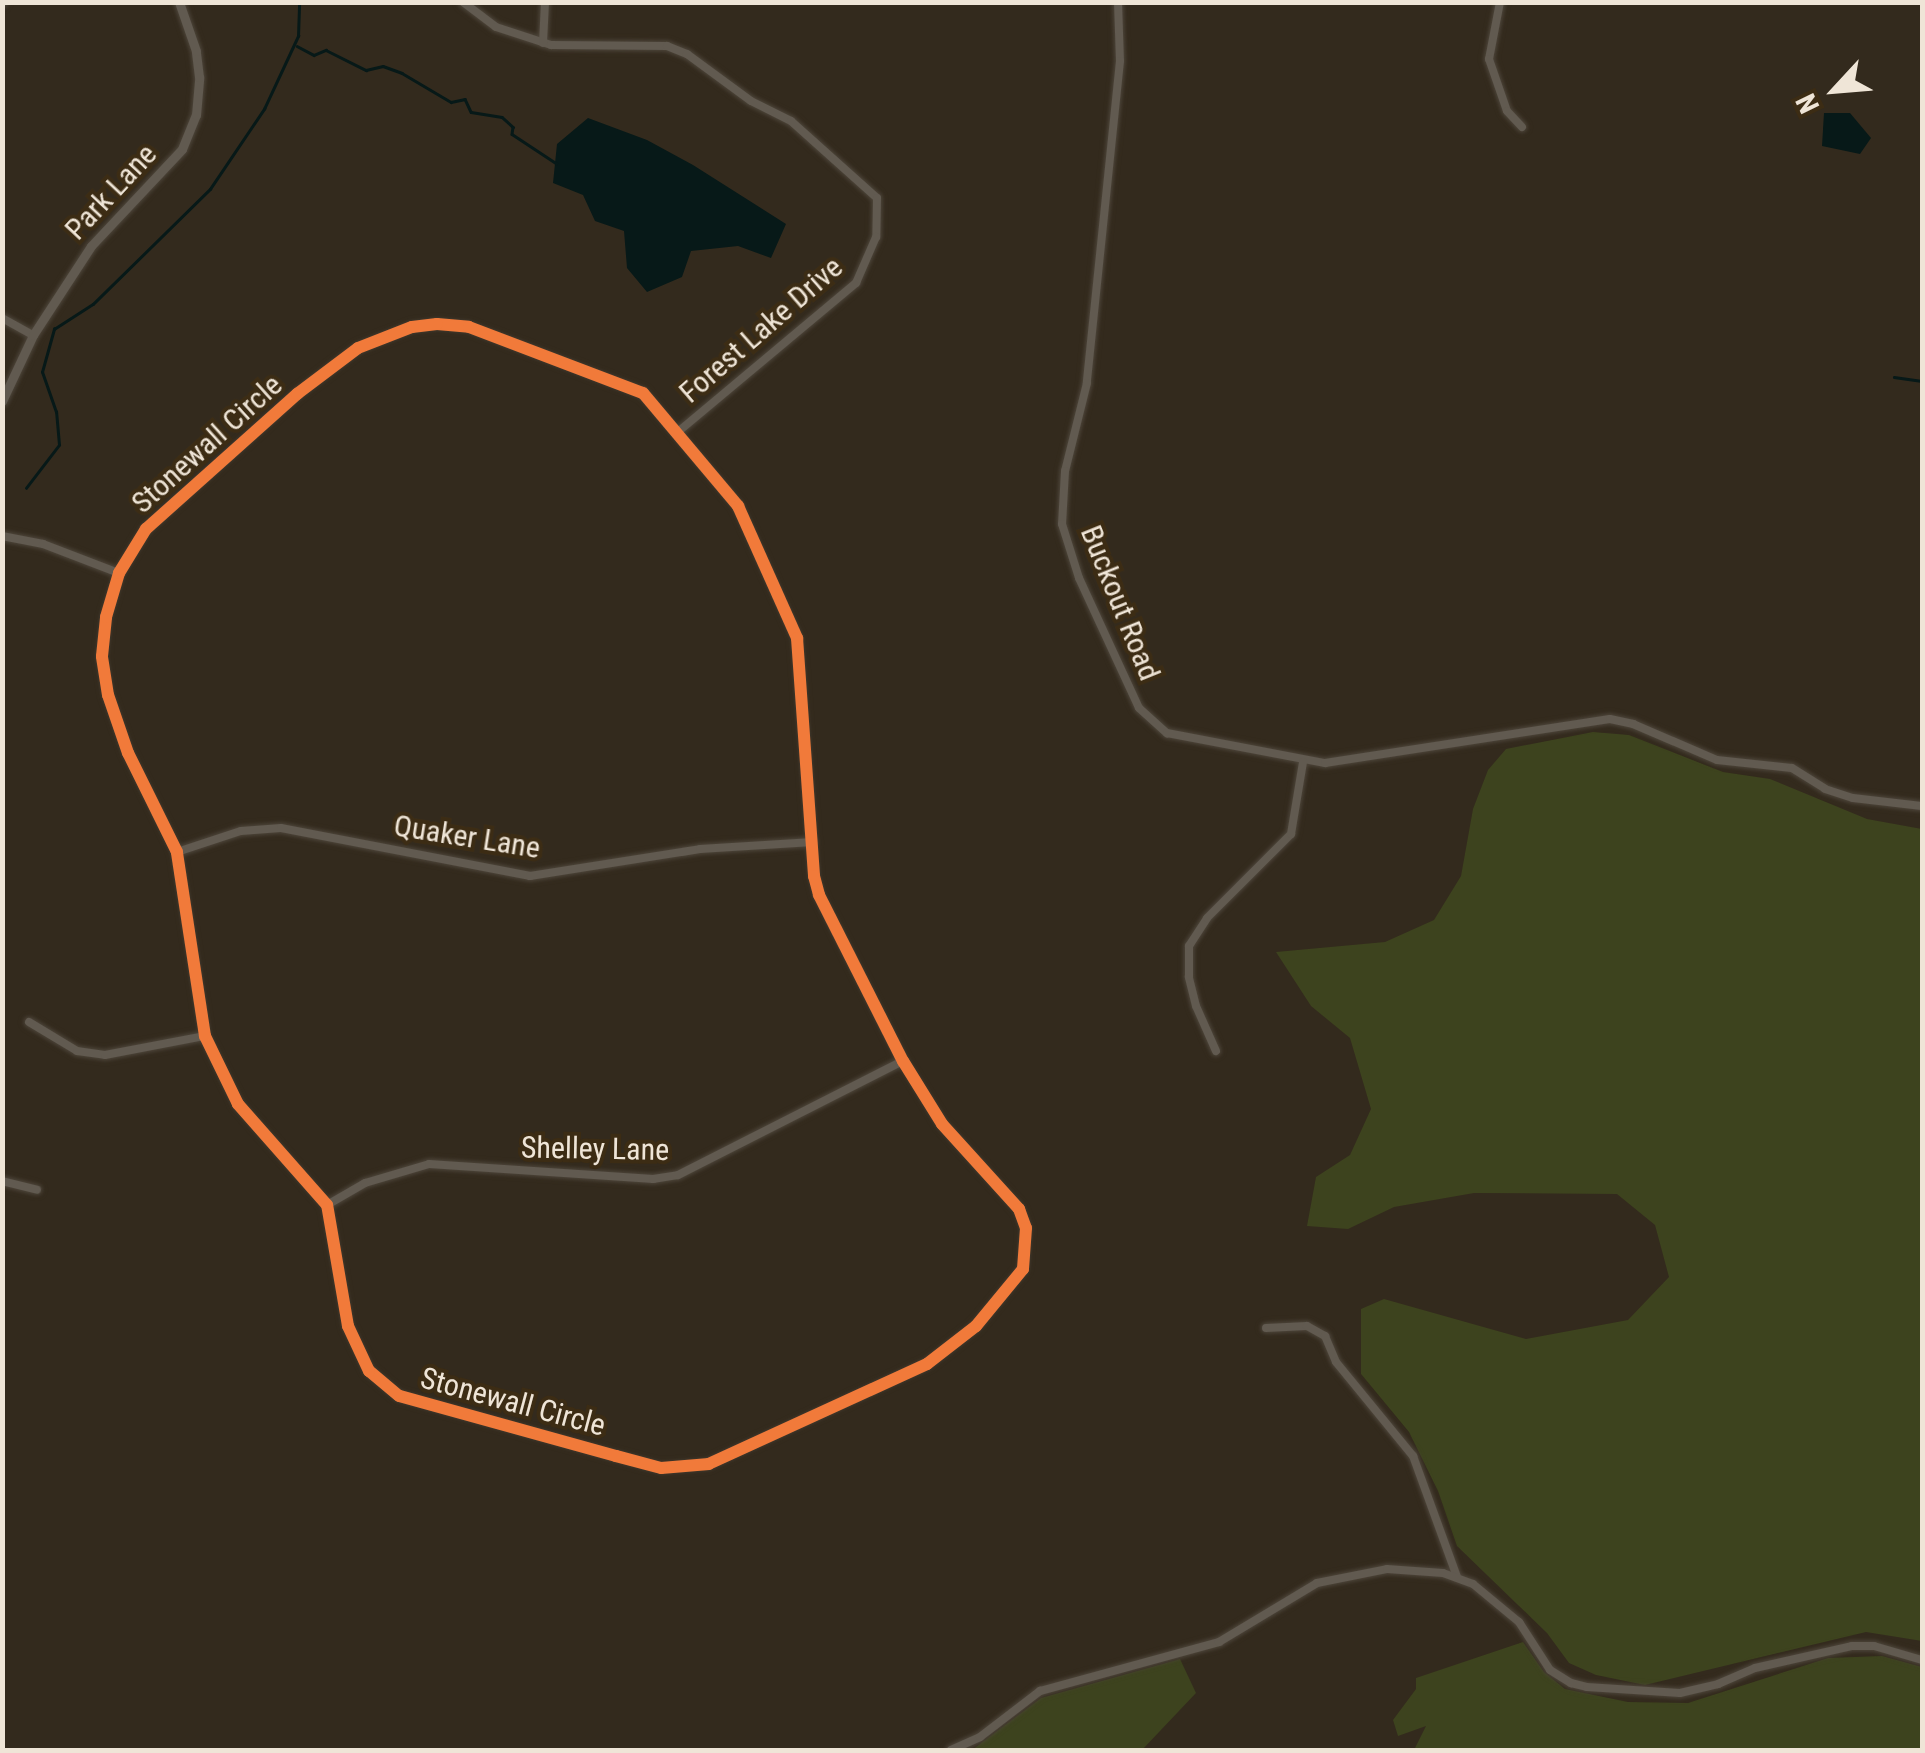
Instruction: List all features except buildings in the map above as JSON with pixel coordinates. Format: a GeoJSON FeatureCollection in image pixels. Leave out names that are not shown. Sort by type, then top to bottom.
{"type":"FeatureCollection","features":[{"type":"Feature","properties":{"kind":"street","name":"Park Lane"},"geometry":{"type":"LineString","coordinates":[[2,401],[33,335],[91,246],[182,150],[196,115],[200,77],[196,51],[179,2]]}},
{"type":"Feature","properties":{"kind":"street","name":"Forest Lake Drive"},"geometry":{"type":"LineString","coordinates":[[464,2],[496,27],[543,43],[582,48],[667,46],[688,54],[751,101],[790,121],[876,198],[876,237],[856,282],[679,431]]}},
{"type":"Feature","properties":{"kind":"street"},"geometry":{"type":"LineString","coordinates":[[543,43],[544,2]]}},
{"type":"Feature","properties":{"kind":"street","name":"Buckout Road"},"geometry":{"type":"LineString","coordinates":[[1118,2],[1120,61],[1087,383],[1062,496],[1063,534],[1139,708],[1167,733],[1303,762],[1348,761],[1547,726],[1610,720],[1633,724],[1717,760],[1792,768],[1825,789],[1853,798],[1922,806]]}},
{"type":"Feature","properties":{"kind":"street"},"geometry":{"type":"LineString","coordinates":[[1500,2],[1488,60],[1507,111],[1522,127]]}},
{"type":"Feature","properties":{"kind":"street"},"geometry":{"type":"LineString","coordinates":[[2,318],[33,335]]}},
{"type":"Feature","properties":{"kind":"street","name":"Stonewall Circle"},"geometry":{"type":"LineString","coordinates":[[412,327],[469,327],[643,393],[679,431],[738,506],[790,618],[800,658],[819,895],[903,1061],[942,1124],[1020,1208],[1028,1246],[1023,1270],[983,1319],[927,1364],[710,1464],[661,1468],[412,1400],[380,1384],[356,1349],[348,1326],[328,1205],[238,1104],[205,1036],[178,852],[128,753],[108,695],[102,656],[106,617],[118,574],[146,529],[297,394],[358,348],[412,327]]}},
{"type":"Feature","properties":{"kind":"street"},"geometry":{"type":"LineString","coordinates":[[2,536],[42,544],[118,574]]}},
{"type":"Feature","properties":{"kind":"street"},"geometry":{"type":"LineString","coordinates":[[1216,1051],[1196,1006],[1189,977],[1189,946],[1207,918],[1292,834],[1303,762]]}},
{"type":"Feature","properties":{"kind":"street","name":"Quaker Lane"},"geometry":{"type":"LineString","coordinates":[[178,852],[240,831],[280,828],[530,876],[700,849],[813,842]]}},
{"type":"Feature","properties":{"kind":"street"},"geometry":{"type":"LineString","coordinates":[[29,1022],[77,1051],[106,1055],[205,1036]]}},
{"type":"Feature","properties":{"kind":"street","name":"Shelley Lane"},"geometry":{"type":"LineString","coordinates":[[328,1205],[365,1183],[429,1164],[654,1179],[678,1176],[903,1061]]}},
{"type":"Feature","properties":{"kind":"street"},"geometry":{"type":"LineString","coordinates":[[2,1181],[37,1190]]}},
{"type":"Feature","properties":{"kind":"street"},"geometry":{"type":"LineString","coordinates":[[1266,1328],[1306,1326],[1326,1336],[1336,1362],[1414,1456],[1458,1576]]}},
{"type":"Feature","properties":{"kind":"street"},"geometry":{"type":"LineString","coordinates":[[951,1750],[980,1737],[1040,1692],[1219,1642],[1317,1583],[1387,1569],[1458,1576],[1510,1613],[1550,1670],[1571,1684],[1587,1687],[1680,1693],[1718,1684],[1755,1668],[1852,1646],[1874,1646],[1922,1660]]}},
{"type":"Feature","properties":{"kind":"green space"},"geometry":{"type":"Polygon","coordinates":[[[1593,732],[1629,735],[1723,772],[1770,779],[1867,819],[1922,829],[1922,1641],[1866,1632],[1645,1685],[1596,1675],[1569,1663],[1547,1633],[1457,1546],[1438,1491],[1409,1432],[1361,1374],[1361,1309],[1384,1299],[1526,1339],[1628,1320],[1669,1277],[1655,1225],[1617,1194],[1474,1193],[1394,1207],[1348,1229],[1307,1226],[1316,1177],[1350,1155],[1371,1109],[1350,1038],[1311,1006],[1276,952],[1385,942],[1434,920],[1461,876],[1473,809],[1488,770],[1506,749],[1593,732]]]}},
{"type":"Feature","properties":{"kind":"green space"},"geometry":{"type":"Polygon","coordinates":[[[1523,1642],[1544,1672],[1565,1689],[1628,1702],[1688,1703],[1828,1658],[1882,1656],[1922,1667],[1922,1750],[1414,1750],[1426,1726],[1398,1736],[1393,1720],[1416,1689],[1416,1678],[1523,1642]]]}},
{"type":"Feature","properties":{"kind":"green space"},"geometry":{"type":"Polygon","coordinates":[[[1180,1659],[1196,1693],[1142,1750],[972,1750],[1041,1698],[1180,1659]]]}},
{"type":"Feature","properties":{"kind":"shaded area"},"geometry":{"type":"Polygon","coordinates":[[[1824,113],[1850,113],[1871,138],[1860,154],[1822,146],[1824,113]]]}},
{"type":"Feature","properties":{"kind":"shaded area"},"geometry":{"type":"Polygon","coordinates":[[[588,118],[647,140],[786,224],[771,258],[738,246],[691,251],[682,277],[647,292],[627,268],[624,231],[595,221],[583,195],[553,183],[557,144],[588,118]]]}},
{"type":"Feature","properties":{"kind":"waterway"},"geometry":{"type":"LineString","coordinates":[[26,488],[59,445],[56,412],[42,372],[54,329],[93,304],[210,189],[264,109],[298,36],[299,2]]}},
{"type":"Feature","properties":{"kind":"waterway"},"geometry":{"type":"LineString","coordinates":[[297,46],[314,55],[326,50],[366,70],[383,66],[451,102],[465,99],[471,112],[502,117],[513,127],[512,134],[556,163]]}},
{"type":"Feature","properties":{"kind":"waterway"},"geometry":{"type":"LineString","coordinates":[[1894,377],[1922,381]]}},
{"type":"Feature","properties":{"kind":"cycle path"},"geometry":{"type":"LineString","coordinates":[[437,324],[469,327],[643,393],[738,506],[797,638],[814,876],[819,895],[903,1061],[942,1124],[1019,1209],[1026,1228],[1023,1269],[976,1326],[927,1364],[709,1464],[661,1468],[616,1456],[399,1396],[369,1371],[348,1326],[327,1205],[238,1104],[205,1036],[177,852],[128,753],[108,695],[102,656],[106,617],[119,573],[146,529],[297,394],[358,348],[412,327],[437,324]]}}]}
